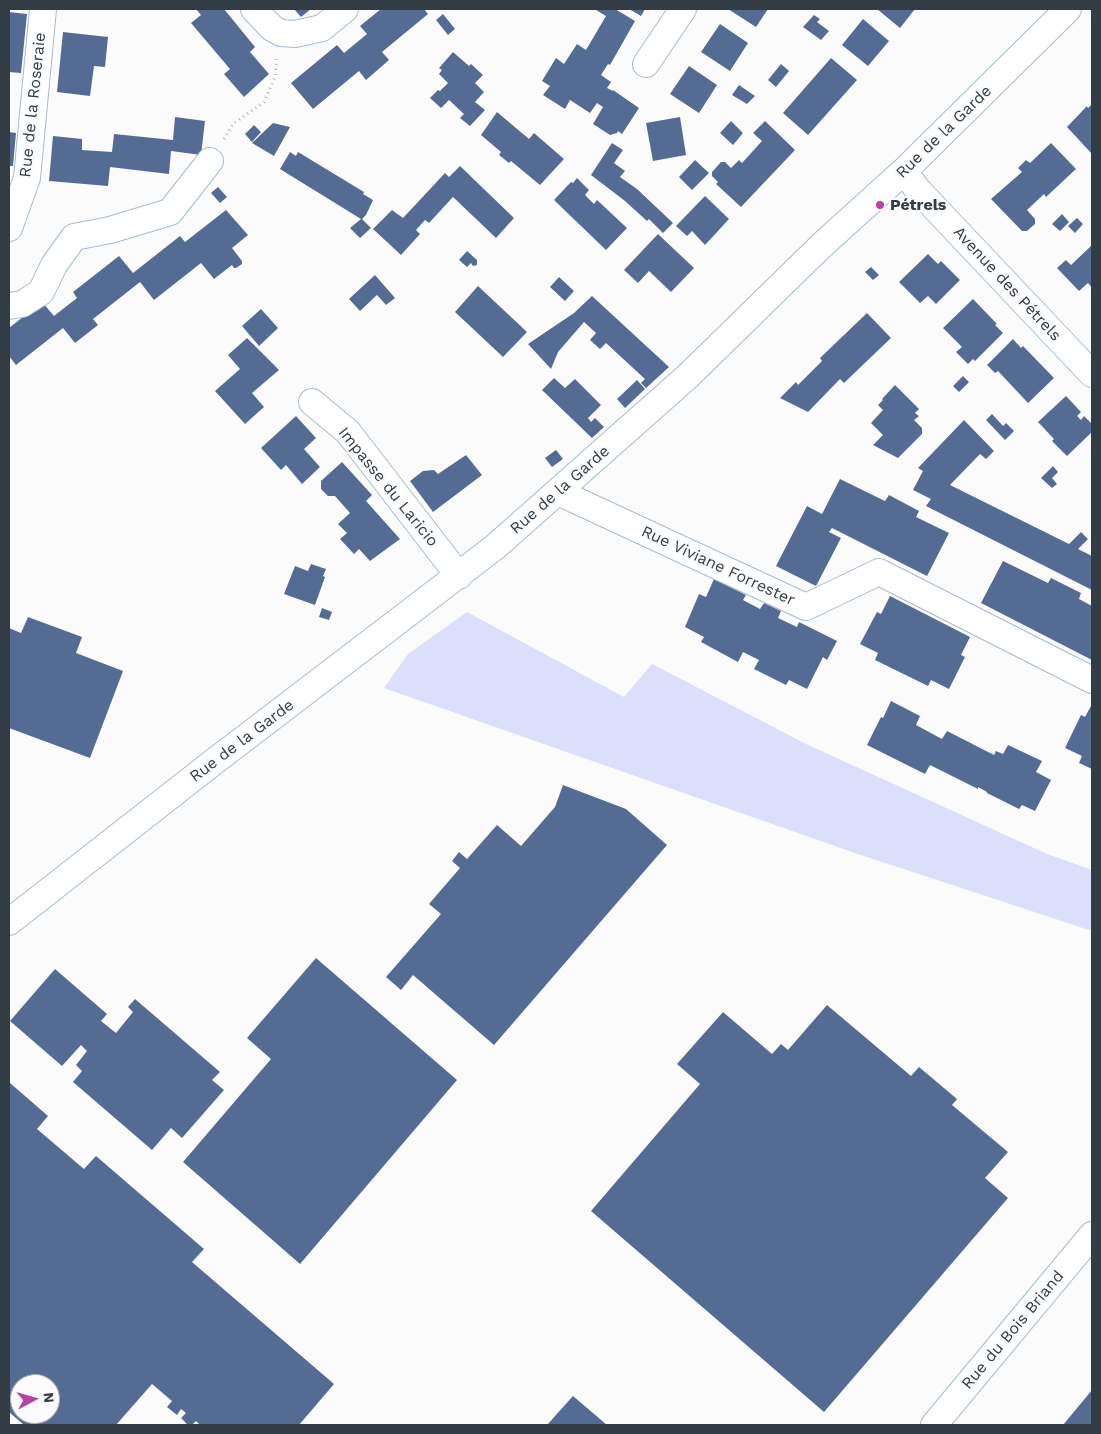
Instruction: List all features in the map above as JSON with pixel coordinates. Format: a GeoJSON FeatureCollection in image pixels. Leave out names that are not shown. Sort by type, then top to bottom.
{"type":"FeatureCollection","features":[{"type":"Feature","properties":{"kind":"street","name":"Rue de la Roseraie"},"geometry":{"type":"LineString","coordinates":[[9,228],[27,178],[43,9]]}},
{"type":"Feature","properties":{"kind":"street"},"geometry":{"type":"LineString","coordinates":[[254,9],[272,28],[280,33],[295,34],[322,28],[345,9]]}},
{"type":"Feature","properties":{"kind":"street"},"geometry":{"type":"LineString","coordinates":[[646,64],[683,9]]}},
{"type":"Feature","properties":{"kind":"street","name":"Rue de la Garde"},"geometry":{"type":"LineString","coordinates":[[9,922],[211,764],[495,547],[688,376],[822,245],[904,171],[1068,9]]}},
{"type":"Feature","properties":{"kind":"street"},"geometry":{"type":"LineString","coordinates":[[9,306],[22,304],[41,292],[54,265],[74,237],[110,230],[170,212],[210,161]]}},
{"type":"Feature","properties":{"kind":"street","name":"Avenue des Pétrels"},"geometry":{"type":"LineString","coordinates":[[904,171],[917,189],[1089,365]]}},
{"type":"Feature","properties":{"kind":"street","name":"Impasse du Laricio"},"geometry":{"type":"LineString","coordinates":[[312,402],[348,432],[459,576]]}},
{"type":"Feature","properties":{"kind":"street","name":"Rue Viviane Forrester"},"geometry":{"type":"LineString","coordinates":[[558,492],[806,607],[879,572],[1092,680]]}},
{"type":"Feature","properties":{"kind":"street","name":"Rue du Bois Briand"},"geometry":{"type":"LineString","coordinates":[[934,1425],[1092,1235]]}},
{"type":"Feature","properties":{"kind":"path"},"geometry":{"type":"LineString","coordinates":[[210,161],[234,124],[264,102],[275,77],[280,33]]}},
{"type":"Feature","properties":{"kind":"shaded area"},"geometry":{"type":"Polygon","coordinates":[[[467,612],[624,697],[652,664],[806,744],[1047,854],[1092,870],[1092,931],[855,853],[384,688],[408,654],[467,612]]]}},
{"type":"Feature","properties":{"kind":"building"},"geometry":{"type":"Polygon","coordinates":[[[196,9],[224,9],[255,47],[250,52],[269,74],[244,97],[224,74],[230,69],[191,23],[201,15],[196,9]]]}},
{"type":"Feature","properties":{"kind":"building"},"geometry":{"type":"Polygon","coordinates":[[[294,9],[311,9],[301,17],[294,9]]]}},
{"type":"Feature","properties":{"kind":"building"},"geometry":{"type":"Polygon","coordinates":[[[381,9],[424,9],[428,14],[382,52],[389,60],[366,80],[359,71],[313,109],[291,83],[337,45],[344,53],[367,34],[360,26],[381,9]]]}},
{"type":"Feature","properties":{"kind":"building"},"geometry":{"type":"Polygon","coordinates":[[[597,9],[615,9],[635,21],[610,65],[608,64],[601,75],[611,82],[607,88],[639,108],[622,134],[618,131],[610,135],[593,124],[603,107],[597,103],[590,113],[570,100],[565,109],[543,95],[550,86],[542,81],[556,58],[564,64],[577,44],[586,50],[606,16],[597,9]]]}},
{"type":"Feature","properties":{"kind":"building"},"geometry":{"type":"Polygon","coordinates":[[[629,9],[645,9],[641,16],[629,9]]]}},
{"type":"Feature","properties":{"kind":"building"},"geometry":{"type":"Polygon","coordinates":[[[728,9],[768,9],[756,27],[728,9]]]}},
{"type":"Feature","properties":{"kind":"building"},"geometry":{"type":"Polygon","coordinates":[[[877,9],[915,9],[900,28],[877,9]]]}},
{"type":"Feature","properties":{"kind":"building"},"geometry":{"type":"Polygon","coordinates":[[[9,12],[27,14],[21,73],[9,72],[9,12]]]}},
{"type":"Feature","properties":{"kind":"building"},"geometry":{"type":"Polygon","coordinates":[[[443,14],[455,29],[448,35],[436,20],[443,14]]]}},
{"type":"Feature","properties":{"kind":"building"},"geometry":{"type":"Polygon","coordinates":[[[814,15],[820,19],[817,22],[829,31],[821,40],[803,27],[814,15]]]}},
{"type":"Feature","properties":{"kind":"building"},"geometry":{"type":"Polygon","coordinates":[[[863,19],[889,41],[868,66],[842,45],[863,19]]]}},
{"type":"Feature","properties":{"kind":"building"},"geometry":{"type":"Polygon","coordinates":[[[720,24],[748,43],[730,71],[701,52],[720,24]]]}},
{"type":"Feature","properties":{"kind":"building"},"geometry":{"type":"Polygon","coordinates":[[[63,32],[108,37],[105,67],[94,66],[90,96],[57,92],[63,32]]]}},
{"type":"Feature","properties":{"kind":"building"},"geometry":{"type":"Polygon","coordinates":[[[453,52],[483,75],[475,83],[484,92],[475,102],[485,110],[470,126],[460,118],[464,114],[449,100],[441,108],[430,98],[448,83],[439,74],[442,70],[439,68],[453,52]]]}},
{"type":"Feature","properties":{"kind":"building"},"geometry":{"type":"Polygon","coordinates":[[[831,58],[857,80],[808,135],[783,113],[831,58]]]}},
{"type":"Feature","properties":{"kind":"building"},"geometry":{"type":"Polygon","coordinates":[[[781,64],[789,71],[776,87],[768,80],[781,64]]]}},
{"type":"Feature","properties":{"kind":"building"},"geometry":{"type":"Polygon","coordinates":[[[689,66],[717,85],[699,113],[670,94],[689,66]]]}},
{"type":"Feature","properties":{"kind":"building"},"geometry":{"type":"Polygon","coordinates":[[[739,85],[755,96],[747,104],[732,95],[739,85]]]}},
{"type":"Feature","properties":{"kind":"building"},"geometry":{"type":"Polygon","coordinates":[[[1092,104],[1092,154],[1067,127],[1087,106],[1088,108],[1092,104]]]}},
{"type":"Feature","properties":{"kind":"building"},"geometry":{"type":"Polygon","coordinates":[[[497,112],[529,139],[534,133],[564,159],[540,185],[511,161],[509,163],[499,155],[501,152],[481,135],[497,112]]]}},
{"type":"Feature","properties":{"kind":"building"},"geometry":{"type":"Polygon","coordinates":[[[175,117],[205,121],[201,155],[171,151],[169,174],[110,167],[108,186],[49,181],[53,136],[82,139],[82,150],[112,152],[114,134],[173,140],[175,117]]]}},
{"type":"Feature","properties":{"kind":"building"},"geometry":{"type":"Polygon","coordinates":[[[680,117],[686,155],[653,161],[646,123],[680,117]]]}},
{"type":"Feature","properties":{"kind":"building"},"geometry":{"type":"Polygon","coordinates":[[[731,121],[743,133],[733,145],[720,133],[731,121]]]}},
{"type":"Feature","properties":{"kind":"building"},"geometry":{"type":"Polygon","coordinates":[[[765,121],[795,150],[741,207],[716,184],[718,182],[712,176],[712,172],[721,162],[725,162],[731,168],[739,160],[742,163],[762,141],[753,133],[765,121]]]}},
{"type":"Feature","properties":{"kind":"building"},"geometry":{"type":"Polygon","coordinates":[[[273,123],[290,127],[274,156],[252,143],[273,123]]]}},
{"type":"Feature","properties":{"kind":"building"},"geometry":{"type":"Polygon","coordinates":[[[254,125],[261,132],[252,142],[245,134],[254,125]]]}},
{"type":"Feature","properties":{"kind":"building"},"geometry":{"type":"Polygon","coordinates":[[[9,132],[16,133],[13,166],[9,166],[9,132]]]}},
{"type":"Feature","properties":{"kind":"building"},"geometry":{"type":"Polygon","coordinates":[[[612,143],[623,150],[614,163],[625,171],[620,177],[637,189],[673,223],[663,233],[649,219],[647,221],[591,175],[612,143]]]}},
{"type":"Feature","properties":{"kind":"building"},"geometry":{"type":"Polygon","coordinates":[[[1051,143],[1076,169],[1046,197],[1044,194],[1027,210],[1035,219],[1035,224],[1027,231],[1022,231],[991,199],[1022,172],[1018,168],[1026,160],[1030,163],[1051,143]]]}},
{"type":"Feature","properties":{"kind":"building"},"geometry":{"type":"Polygon","coordinates":[[[290,152],[296,156],[298,152],[364,192],[363,194],[373,200],[362,219],[371,228],[360,238],[350,228],[361,219],[280,169],[290,152]]]}},
{"type":"Feature","properties":{"kind":"building"},"geometry":{"type":"Polygon","coordinates":[[[695,160],[709,173],[692,190],[679,177],[695,160]]]}},
{"type":"Feature","properties":{"kind":"building"},"geometry":{"type":"Polygon","coordinates":[[[460,166],[514,218],[496,238],[453,197],[429,223],[425,220],[416,230],[420,234],[401,255],[373,229],[392,210],[403,218],[445,173],[449,177],[460,166]]]}},
{"type":"Feature","properties":{"kind":"building"},"geometry":{"type":"Polygon","coordinates":[[[577,178],[589,190],[585,195],[594,204],[597,200],[627,228],[606,250],[554,200],[577,178]]]}},
{"type":"Feature","properties":{"kind":"building"},"geometry":{"type":"Polygon","coordinates":[[[218,187],[227,197],[220,203],[211,193],[218,187]]]}},
{"type":"Feature","properties":{"kind":"building"},"geometry":{"type":"Polygon","coordinates":[[[705,196],[729,219],[705,245],[692,231],[687,236],[676,226],[705,196]]]}},
{"type":"Feature","properties":{"kind":"building"},"geometry":{"type":"Polygon","coordinates":[[[226,210],[248,235],[232,248],[242,261],[242,264],[236,268],[232,265],[214,279],[201,263],[154,300],[140,282],[93,319],[98,325],[75,343],[63,328],[16,365],[9,356],[9,328],[42,302],[54,316],[77,298],[73,292],[119,256],[133,273],[180,236],[185,242],[226,210]]]}},
{"type":"Feature","properties":{"kind":"building"},"geometry":{"type":"Polygon","coordinates":[[[1062,214],[1069,222],[1060,231],[1052,224],[1062,214]]]}},
{"type":"Feature","properties":{"kind":"building"},"geometry":{"type":"Polygon","coordinates":[[[1077,218],[1083,224],[1075,233],[1068,226],[1077,218]]]}},
{"type":"Feature","properties":{"kind":"building"},"geometry":{"type":"Polygon","coordinates":[[[658,234],[694,268],[671,292],[649,271],[638,283],[624,270],[658,234]]]}},
{"type":"Feature","properties":{"kind":"building"},"geometry":{"type":"Polygon","coordinates":[[[1092,245],[1092,288],[1088,283],[1079,291],[1057,268],[1066,260],[1071,265],[1092,245]]]}},
{"type":"Feature","properties":{"kind":"building"},"geometry":{"type":"Polygon","coordinates":[[[467,251],[477,260],[477,265],[473,266],[471,263],[467,267],[459,260],[467,251]]]}},
{"type":"Feature","properties":{"kind":"building"},"geometry":{"type":"Polygon","coordinates":[[[928,254],[938,264],[941,261],[960,280],[936,304],[928,296],[920,303],[899,282],[928,254]]]}},
{"type":"Feature","properties":{"kind":"building"},"geometry":{"type":"Polygon","coordinates":[[[871,267],[879,275],[873,280],[865,272],[871,267]]]}},
{"type":"Feature","properties":{"kind":"building"},"geometry":{"type":"Polygon","coordinates":[[[375,275],[395,298],[386,305],[377,295],[360,311],[349,299],[375,275]]]}},
{"type":"Feature","properties":{"kind":"building"},"geometry":{"type":"Polygon","coordinates":[[[559,277],[574,291],[565,301],[550,287],[559,277]]]}},
{"type":"Feature","properties":{"kind":"building"},"geometry":{"type":"Polygon","coordinates":[[[478,286],[527,332],[503,357],[455,312],[478,286]]]}},
{"type":"Feature","properties":{"kind":"building"},"geometry":{"type":"Polygon","coordinates":[[[592,296],[669,367],[646,388],[641,383],[645,379],[606,343],[600,349],[590,340],[596,333],[584,322],[558,352],[551,369],[528,344],[574,313],[592,296]]]}},
{"type":"Feature","properties":{"kind":"building"},"geometry":{"type":"Polygon","coordinates":[[[973,299],[1003,333],[975,361],[973,359],[968,364],[956,352],[962,347],[943,328],[973,299]]]}},
{"type":"Feature","properties":{"kind":"building"},"geometry":{"type":"Polygon","coordinates":[[[261,309],[278,328],[259,346],[242,326],[261,309]]]}},
{"type":"Feature","properties":{"kind":"building"},"geometry":{"type":"Polygon","coordinates":[[[867,313],[891,338],[844,383],[840,379],[808,412],[780,398],[796,382],[798,385],[822,361],[820,358],[867,313]]]}},
{"type":"Feature","properties":{"kind":"building"},"geometry":{"type":"Polygon","coordinates":[[[247,338],[279,370],[252,393],[264,407],[245,424],[215,391],[240,369],[228,355],[247,338]]]}},
{"type":"Feature","properties":{"kind":"building"},"geometry":{"type":"Polygon","coordinates":[[[1013,339],[1021,348],[1023,346],[1054,378],[1028,403],[998,371],[995,373],[987,365],[1013,339]]]}},
{"type":"Feature","properties":{"kind":"building"},"geometry":{"type":"Polygon","coordinates":[[[963,376],[969,382],[959,392],[953,386],[963,376]]]}},
{"type":"Feature","properties":{"kind":"building"},"geometry":{"type":"Polygon","coordinates":[[[554,378],[565,388],[575,379],[601,405],[588,418],[591,422],[595,418],[604,427],[592,438],[542,390],[554,378]]]}},
{"type":"Feature","properties":{"kind":"building"},"geometry":{"type":"Polygon","coordinates":[[[637,380],[645,389],[625,408],[617,399],[637,380]]]}},
{"type":"Feature","properties":{"kind":"building"},"geometry":{"type":"Polygon","coordinates":[[[895,385],[919,409],[915,413],[919,416],[914,420],[922,428],[922,434],[898,458],[873,445],[883,435],[871,423],[883,410],[878,405],[895,385]]]}},
{"type":"Feature","properties":{"kind":"building"},"geometry":{"type":"Polygon","coordinates":[[[1066,396],[1081,412],[1077,416],[1081,420],[1084,416],[1092,424],[1092,432],[1067,456],[1052,441],[1054,439],[1038,422],[1066,396]]]}},
{"type":"Feature","properties":{"kind":"building"},"geometry":{"type":"Polygon","coordinates":[[[992,414],[1003,426],[1006,423],[1014,431],[1005,440],[986,420],[992,414]]]}},
{"type":"Feature","properties":{"kind":"building"},"geometry":{"type":"Polygon","coordinates":[[[296,416],[316,438],[304,449],[320,467],[302,484],[286,465],[281,470],[261,448],[296,416]]]}},
{"type":"Feature","properties":{"kind":"building"},"geometry":{"type":"Polygon","coordinates":[[[964,420],[994,451],[986,459],[980,454],[950,485],[1069,544],[1081,532],[1088,539],[1078,549],[1092,556],[1092,590],[926,506],[931,499],[913,490],[923,471],[918,468],[964,420]]]}},
{"type":"Feature","properties":{"kind":"building"},"geometry":{"type":"Polygon","coordinates":[[[556,450],[563,459],[552,467],[545,458],[556,450]]]}},
{"type":"Feature","properties":{"kind":"building"},"geometry":{"type":"Polygon","coordinates":[[[466,455],[482,475],[433,512],[410,481],[423,471],[434,470],[438,474],[466,455]]]}},
{"type":"Feature","properties":{"kind":"building"},"geometry":{"type":"Polygon","coordinates":[[[342,462],[372,495],[366,501],[400,539],[370,561],[359,549],[354,554],[340,539],[347,533],[338,524],[350,513],[335,496],[328,496],[321,489],[321,481],[342,462]]]}},
{"type":"Feature","properties":{"kind":"building"},"geometry":{"type":"Polygon","coordinates":[[[1053,466],[1058,472],[1052,478],[1057,484],[1052,488],[1041,478],[1053,466]]]}},
{"type":"Feature","properties":{"kind":"building"},"geometry":{"type":"Polygon","coordinates":[[[840,479],[885,501],[889,495],[919,511],[916,517],[949,533],[927,576],[832,528],[829,532],[841,538],[816,586],[776,566],[807,506],[822,514],[840,479]]]}},
{"type":"Feature","properties":{"kind":"building"},"geometry":{"type":"Polygon","coordinates":[[[1003,561],[1048,583],[1051,578],[1081,593],[1079,599],[1092,606],[1092,660],[981,603],[1003,561]]]}},
{"type":"Feature","properties":{"kind":"building"},"geometry":{"type":"Polygon","coordinates":[[[311,564],[326,569],[315,605],[284,594],[295,566],[308,571],[311,564]]]}},
{"type":"Feature","properties":{"kind":"building"},"geometry":{"type":"Polygon","coordinates":[[[714,579],[746,595],[743,600],[760,609],[764,603],[781,611],[778,618],[797,627],[799,622],[837,641],[827,660],[823,657],[807,689],[789,680],[786,685],[754,669],[759,660],[743,652],[738,662],[701,642],[704,637],[685,627],[699,594],[706,597],[714,579]]]}},
{"type":"Feature","properties":{"kind":"building"},"geometry":{"type":"Polygon","coordinates":[[[890,596],[970,637],[961,655],[965,657],[949,689],[931,680],[928,686],[875,660],[878,653],[860,644],[877,612],[881,614],[890,596]]]}},
{"type":"Feature","properties":{"kind":"building"},"geometry":{"type":"Polygon","coordinates":[[[322,608],[332,612],[329,620],[319,617],[322,608]]]}},
{"type":"Feature","properties":{"kind":"building"},"geometry":{"type":"Polygon","coordinates":[[[28,617],[82,637],[76,653],[123,671],[90,758],[9,728],[9,628],[21,633],[28,617]]]}},
{"type":"Feature","properties":{"kind":"building"},"geometry":{"type":"Polygon","coordinates":[[[891,701],[920,716],[916,725],[942,739],[947,731],[994,755],[996,751],[1003,754],[1008,745],[1042,761],[1036,772],[1051,780],[1035,811],[1022,805],[1019,809],[978,787],[978,789],[930,765],[925,774],[867,745],[891,701]]]}},
{"type":"Feature","properties":{"kind":"building"},"geometry":{"type":"Polygon","coordinates":[[[1092,704],[1092,769],[1079,763],[1082,756],[1065,748],[1081,715],[1085,717],[1092,704]]]}},
{"type":"Feature","properties":{"kind":"building"},"geometry":{"type":"Polygon","coordinates":[[[563,785],[626,809],[667,845],[494,1045],[413,975],[401,990],[386,977],[441,914],[429,904],[460,868],[452,861],[459,852],[467,859],[497,825],[521,846],[555,807],[563,785]]]}},
{"type":"Feature","properties":{"kind":"building"},"geometry":{"type":"Polygon","coordinates":[[[316,958],[457,1080],[300,1264],[183,1162],[271,1059],[247,1038],[316,958]]]}},
{"type":"Feature","properties":{"kind":"building"},"geometry":{"type":"Polygon","coordinates":[[[55,969],[107,1014],[101,1021],[116,1033],[133,1012],[128,1007],[135,999],[220,1072],[212,1080],[224,1090],[182,1138],[171,1128],[152,1150],[73,1082],[82,1071],[76,1065],[87,1051],[81,1045],[62,1066],[10,1021],[55,969]]]}},
{"type":"Feature","properties":{"kind":"building"},"geometry":{"type":"Polygon","coordinates":[[[827,1005],[911,1076],[919,1067],[957,1099],[952,1105],[1008,1152],[985,1178],[1008,1198],[824,1412],[591,1211],[700,1084],[677,1064],[723,1012],[772,1054],[781,1044],[788,1050],[827,1005]]]}},
{"type":"Feature","properties":{"kind":"building"},"geometry":{"type":"Polygon","coordinates":[[[10,1083],[48,1116],[37,1129],[84,1169],[96,1156],[204,1249],[192,1262],[334,1384],[299,1425],[200,1425],[196,1421],[192,1425],[188,1425],[181,1418],[186,1413],[181,1409],[177,1415],[167,1407],[172,1401],[152,1384],[116,1425],[24,1425],[23,1424],[60,1424],[60,1374],[10,1374],[9,1412],[10,1083]]]}},
{"type":"Feature","properties":{"kind":"building"},"geometry":{"type":"Polygon","coordinates":[[[1092,1390],[1092,1425],[1063,1425],[1092,1390]]]}},
{"type":"Feature","properties":{"kind":"building"},"geometry":{"type":"Polygon","coordinates":[[[573,1396],[607,1425],[547,1425],[573,1396]]]}},
{"type":"Feature","properties":{"kind":"place","name":"Pétrels"},"geometry":{"type":"Point","coordinates":[880,205]}}]}
